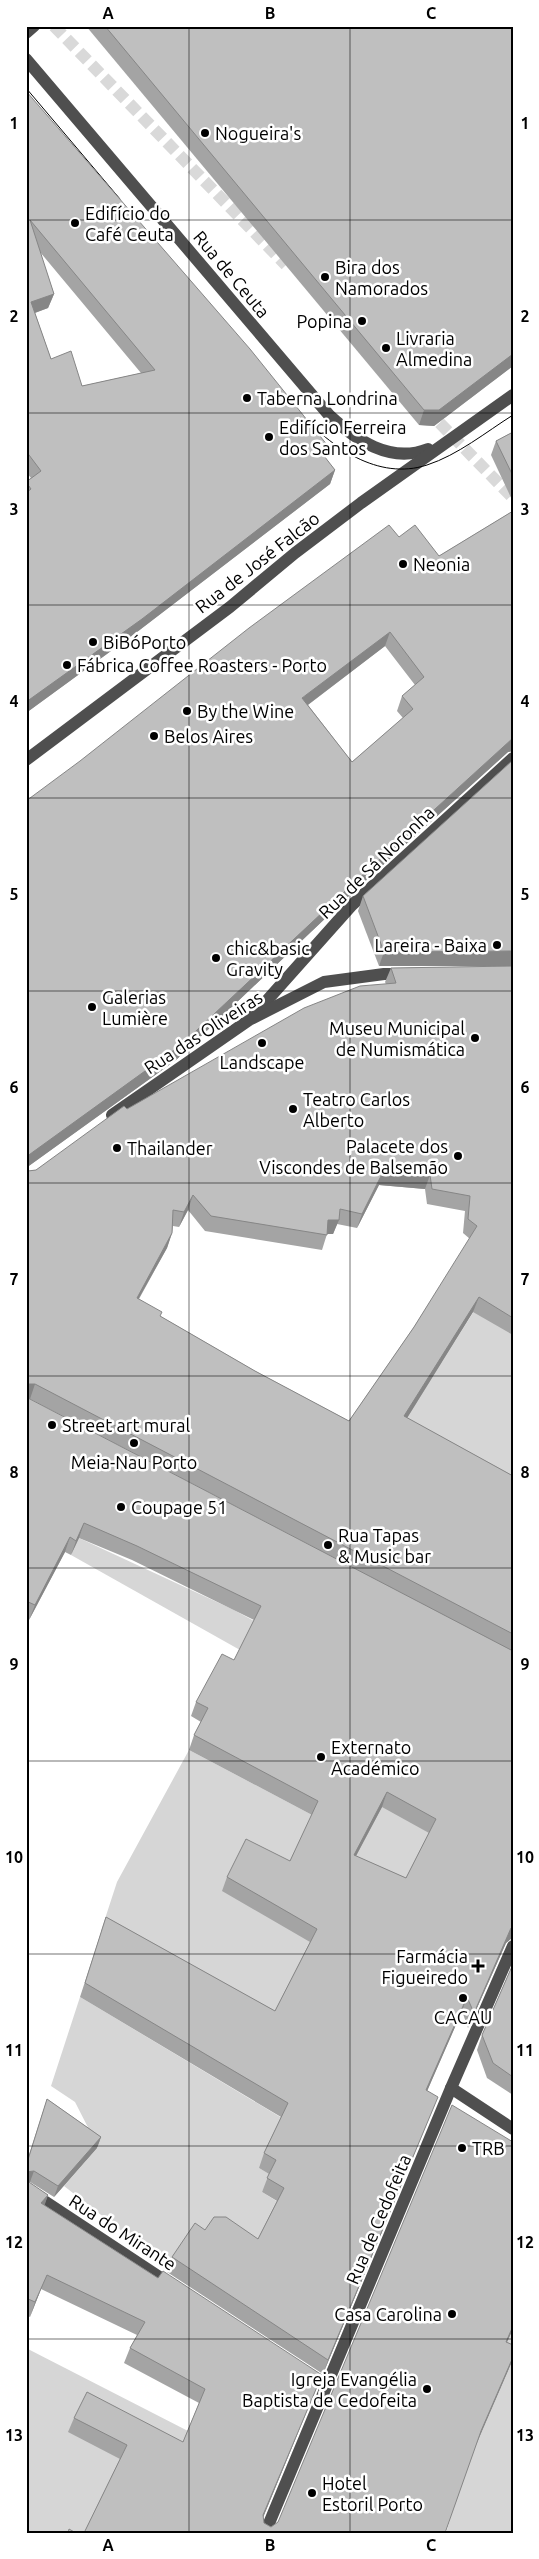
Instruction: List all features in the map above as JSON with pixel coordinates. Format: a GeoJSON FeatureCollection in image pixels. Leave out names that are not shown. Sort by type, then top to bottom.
{"type":"FeatureCollection","features":[{"type":"Feature","properties":{"kind":"street"},"geometry":{"type":"LineString","coordinates":[[26,33],[34,26]]}},
{"type":"Feature","properties":{"kind":"street","name":"Rua de Ceuta"},"geometry":{"type":"LineString","coordinates":[[26,59],[329,415],[351,435],[372,446],[392,453],[417,453],[442,443]]}},
{"type":"Feature","properties":{"kind":"street","name":"Rua de José Falcão"},"geometry":{"type":"LineString","coordinates":[[26,760],[230,607],[311,541],[442,443],[513,396]]}},
{"type":"Feature","properties":{"kind":"street","name":"Rua de Sá Noronha"},"geometry":{"type":"LineString","coordinates":[[249,1020],[352,905],[513,758]]}},
{"type":"Feature","properties":{"kind":"street","name":"Rua das Oliveiras"},"geometry":{"type":"LineString","coordinates":[[102,1122],[249,1020],[324,982],[384,974],[413,974]]}},
{"type":"Feature","properties":{"kind":"street","name":"Rua de Cedofeita"},"geometry":{"type":"LineString","coordinates":[[265,2533],[322,2383],[513,1946]]}},
{"type":"Feature","properties":{"kind":"street"},"geometry":{"type":"LineString","coordinates":[[450,2088],[513,2129]]}},
{"type":"Feature","properties":{"kind":"street","name":"Rua do Mirante"},"geometry":{"type":"LineString","coordinates":[[26,2189],[184,2293]]}},
{"type":"Feature","properties":{"kind":"shaded area"},"geometry":{"type":"Polygon","coordinates":[[[486,1292],[513,1335],[513,1482],[399,1430],[486,1292]]]}},
{"type":"Feature","properties":{"kind":"shaded area"},"geometry":{"type":"Polygon","coordinates":[[[79,1538],[232,1609],[384,1691],[240,1650],[71,1555],[79,1538]]]}},
{"type":"Feature","properties":{"kind":"shaded area"},"geometry":{"type":"Polygon","coordinates":[[[189,1750],[363,1842],[381,1807],[334,1751],[431,1834],[401,1892],[312,1943],[311,2048],[101,1931],[117,1882],[189,1750]]]}},
{"type":"Feature","properties":{"kind":"shaded area"},"geometry":{"type":"Polygon","coordinates":[[[80,1997],[322,2142],[259,2168],[271,2175],[262,2192],[278,2202],[285,2237],[169,2268],[64,2186],[98,2147],[75,2102],[51,2086],[80,1997]]]}},
{"type":"Feature","properties":{"kind":"shaded area"},"geometry":{"type":"Polygon","coordinates":[[[513,2328],[513,2533],[446,2533],[500,2356],[513,2328]]]}},
{"type":"Feature","properties":{"kind":"shaded area"},"geometry":{"type":"Polygon","coordinates":[[[26,2348],[188,2431],[177,2457],[130,2464],[119,2533],[26,2533],[26,2348]]]}},
{"type":"Feature","properties":{"kind":"building"},"geometry":{"type":"Polygon","coordinates":[[[105,26],[513,26],[513,354],[439,410],[424,410],[105,26]]]}},
{"type":"Feature","properties":{"kind":"building"},"geometry":{"type":"Polygon","coordinates":[[[26,91],[250,349],[328,446],[321,452],[335,470],[142,619],[26,702],[26,493],[31,489],[26,482],[41,471],[26,451],[26,91]],[[30,220],[54,294],[31,302],[51,359],[71,351],[82,386],[155,370],[30,220]]]}},
{"type":"Feature","properties":{"kind":"building"},"geometry":{"type":"Polygon","coordinates":[[[513,432],[513,476],[496,441],[513,432]]]}},
{"type":"Feature","properties":{"kind":"building"},"geometry":{"type":"Polygon","coordinates":[[[513,511],[513,738],[357,880],[181,1045],[26,1157],[26,801],[249,628],[389,525],[399,537],[415,525],[439,556],[513,511]],[[390,632],[302,698],[352,762],[413,709],[402,696],[424,677],[390,632]]]}},
{"type":"Feature","properties":{"kind":"building"},"geometry":{"type":"Polygon","coordinates":[[[513,760],[513,951],[384,952],[363,896],[513,760]]]}},
{"type":"Feature","properties":{"kind":"building"},"geometry":{"type":"Polygon","coordinates":[[[513,966],[513,1318],[479,1297],[404,1416],[513,1476],[513,1634],[35,1384],[27,1384],[26,1386],[26,1169],[28,1171],[36,1170],[124,1106],[127,1109],[304,1008],[360,986],[396,983],[391,968],[513,966]],[[384,1170],[362,1214],[340,1209],[339,1220],[328,1220],[327,1235],[211,1216],[193,1195],[184,1212],[173,1210],[172,1233],[137,1298],[162,1312],[160,1316],[255,1371],[349,1421],[414,1327],[477,1226],[468,1219],[470,1196],[432,1189],[430,1175],[384,1170]]]}},
{"type":"Feature","properties":{"kind":"building"},"geometry":{"type":"Polygon","coordinates":[[[26,1397],[513,1651],[513,1927],[474,2013],[467,1997],[426,2090],[438,2097],[328,2360],[172,2257],[195,2223],[205,2230],[214,2217],[226,2217],[258,2239],[284,2188],[267,2178],[276,2160],[264,2153],[288,2103],[85,1983],[106,1917],[275,2011],[317,1929],[227,1877],[246,1839],[290,1861],[318,1801],[194,1735],[208,1708],[196,1702],[222,1654],[234,1660],[261,1606],[137,1546],[84,1523],[76,1541],[70,1537],[35,1605],[26,1601],[26,1397]],[[387,1792],[354,1855],[406,1878],[436,1819],[387,1792]]]}},
{"type":"Feature","properties":{"kind":"building"},"geometry":{"type":"Polygon","coordinates":[[[513,1964],[513,2077],[493,2063],[482,2035],[513,1964]]]}},
{"type":"Feature","properties":{"kind":"building"},"geometry":{"type":"Polygon","coordinates":[[[47,2099],[101,2137],[58,2186],[34,2171],[26,2172],[26,2166],[47,2099]]]}},
{"type":"Feature","properties":{"kind":"building"},"geometry":{"type":"Polygon","coordinates":[[[452,2105],[513,2142],[513,2326],[506,2342],[513,2345],[513,2357],[481,2431],[445,2533],[84,2533],[127,2445],[74,2418],[87,2392],[183,2442],[205,2389],[130,2348],[145,2322],[47,2275],[35,2302],[26,2298],[26,2180],[48,2195],[41,2203],[158,2278],[163,2271],[322,2375],[263,2515],[264,2523],[271,2527],[278,2522],[452,2105]]]}},
{"type":"Feature","properties":{"kind":"building"},"geometry":{"type":"Polygon","coordinates":[[[69,2529],[76,2533],[68,2533],[69,2529]]]}},
{"type":"Feature","properties":{"kind":"tunnel"},"geometry":{"type":"LineString","coordinates":[[54,26],[286,265]]}},
{"type":"Feature","properties":{"kind":"tunnel"},"geometry":{"type":"LineString","coordinates":[[427,410],[513,498]]}},
{"type":"Feature","properties":{"kind":"tram line"},"geometry":{"type":"LineString","coordinates":[[26,88],[120,199]]}},
{"type":"Feature","properties":{"kind":"tram line"},"geometry":{"type":"LineString","coordinates":[[300,413],[326,438],[357,458],[373,465],[409,469],[427,465],[450,455],[472,443],[513,415]]}},
{"type":"Feature","properties":{"kind":"place","name":"Nogueira's"},"geometry":{"type":"Point","coordinates":[205,133]}},
{"type":"Feature","properties":{"kind":"place","name":"Edifício do Café Ceuta"},"geometry":{"type":"Point","coordinates":[75,223]}},
{"type":"Feature","properties":{"kind":"place","name":"Bira dos Namorados"},"geometry":{"type":"Point","coordinates":[325,277]}},
{"type":"Feature","properties":{"kind":"place","name":"Popina"},"geometry":{"type":"Point","coordinates":[362,321]}},
{"type":"Feature","properties":{"kind":"place","name":"Livraria Almedina"},"geometry":{"type":"Point","coordinates":[386,348]}},
{"type":"Feature","properties":{"kind":"place","name":"Taberna Londrina"},"geometry":{"type":"Point","coordinates":[247,398]}},
{"type":"Feature","properties":{"kind":"place","name":"Edifício Ferreira dos Santos"},"geometry":{"type":"Point","coordinates":[269,437]}},
{"type":"Feature","properties":{"kind":"place","name":"Neonia"},"geometry":{"type":"Point","coordinates":[403,564]}},
{"type":"Feature","properties":{"kind":"place","name":"BiBóPorto"},"geometry":{"type":"Point","coordinates":[93,642]}},
{"type":"Feature","properties":{"kind":"place","name":"Fábrica Coffee Roasters - Porto"},"geometry":{"type":"Point","coordinates":[67,665]}},
{"type":"Feature","properties":{"kind":"place","name":"By the Wine"},"geometry":{"type":"Point","coordinates":[187,711]}},
{"type":"Feature","properties":{"kind":"place","name":"Belos Aires"},"geometry":{"type":"Point","coordinates":[154,736]}},
{"type":"Feature","properties":{"kind":"place","name":"Lareira - Baixa"},"geometry":{"type":"Point","coordinates":[497,945]}},
{"type":"Feature","properties":{"kind":"place","name":"chic&basic Gravity"},"geometry":{"type":"Point","coordinates":[216,958]}},
{"type":"Feature","properties":{"kind":"place","name":"Galerias Lumière"},"geometry":{"type":"Point","coordinates":[92,1007]}},
{"type":"Feature","properties":{"kind":"place","name":"Museu Municipal de Numismática"},"geometry":{"type":"Point","coordinates":[475,1038]}},
{"type":"Feature","properties":{"kind":"place","name":"Landscape"},"geometry":{"type":"Point","coordinates":[262,1043]}},
{"type":"Feature","properties":{"kind":"place","name":"Teatro Carlos Alberto"},"geometry":{"type":"Point","coordinates":[293,1109]}},
{"type":"Feature","properties":{"kind":"place","name":"Thailander"},"geometry":{"type":"Point","coordinates":[117,1148]}},
{"type":"Feature","properties":{"kind":"place","name":"Palacete dos Viscondes de Balsemão"},"geometry":{"type":"Point","coordinates":[458,1156]}},
{"type":"Feature","properties":{"kind":"place","name":"Street art mural"},"geometry":{"type":"Point","coordinates":[52,1425]}},
{"type":"Feature","properties":{"kind":"place","name":"Meia-Nau Porto"},"geometry":{"type":"Point","coordinates":[134,1443]}},
{"type":"Feature","properties":{"kind":"place","name":"Coupage 51"},"geometry":{"type":"Point","coordinates":[121,1507]}},
{"type":"Feature","properties":{"kind":"place","name":"Rua Tapas & Music bar"},"geometry":{"type":"Point","coordinates":[328,1545]}},
{"type":"Feature","properties":{"kind":"place","name":"Externato Académico"},"geometry":{"type":"Point","coordinates":[321,1757]}},
{"type":"Feature","properties":{"kind":"place","name":"Farmácia Figueiredo"},"geometry":{"type":"Point","coordinates":[478,1966]}},
{"type":"Feature","properties":{"kind":"place","name":"CACAU"},"geometry":{"type":"Point","coordinates":[463,1998]}},
{"type":"Feature","properties":{"kind":"place","name":"TRB"},"geometry":{"type":"Point","coordinates":[462,2148]}},
{"type":"Feature","properties":{"kind":"place","name":"Casa Carolina"},"geometry":{"type":"Point","coordinates":[452,2314]}},
{"type":"Feature","properties":{"kind":"place","name":"Igreja Evangélia Baptista de Cedofeita"},"geometry":{"type":"Point","coordinates":[427,2389]}},
{"type":"Feature","properties":{"kind":"place","name":"Hotel Estoril Porto"},"geometry":{"type":"Point","coordinates":[312,2493]}}]}
